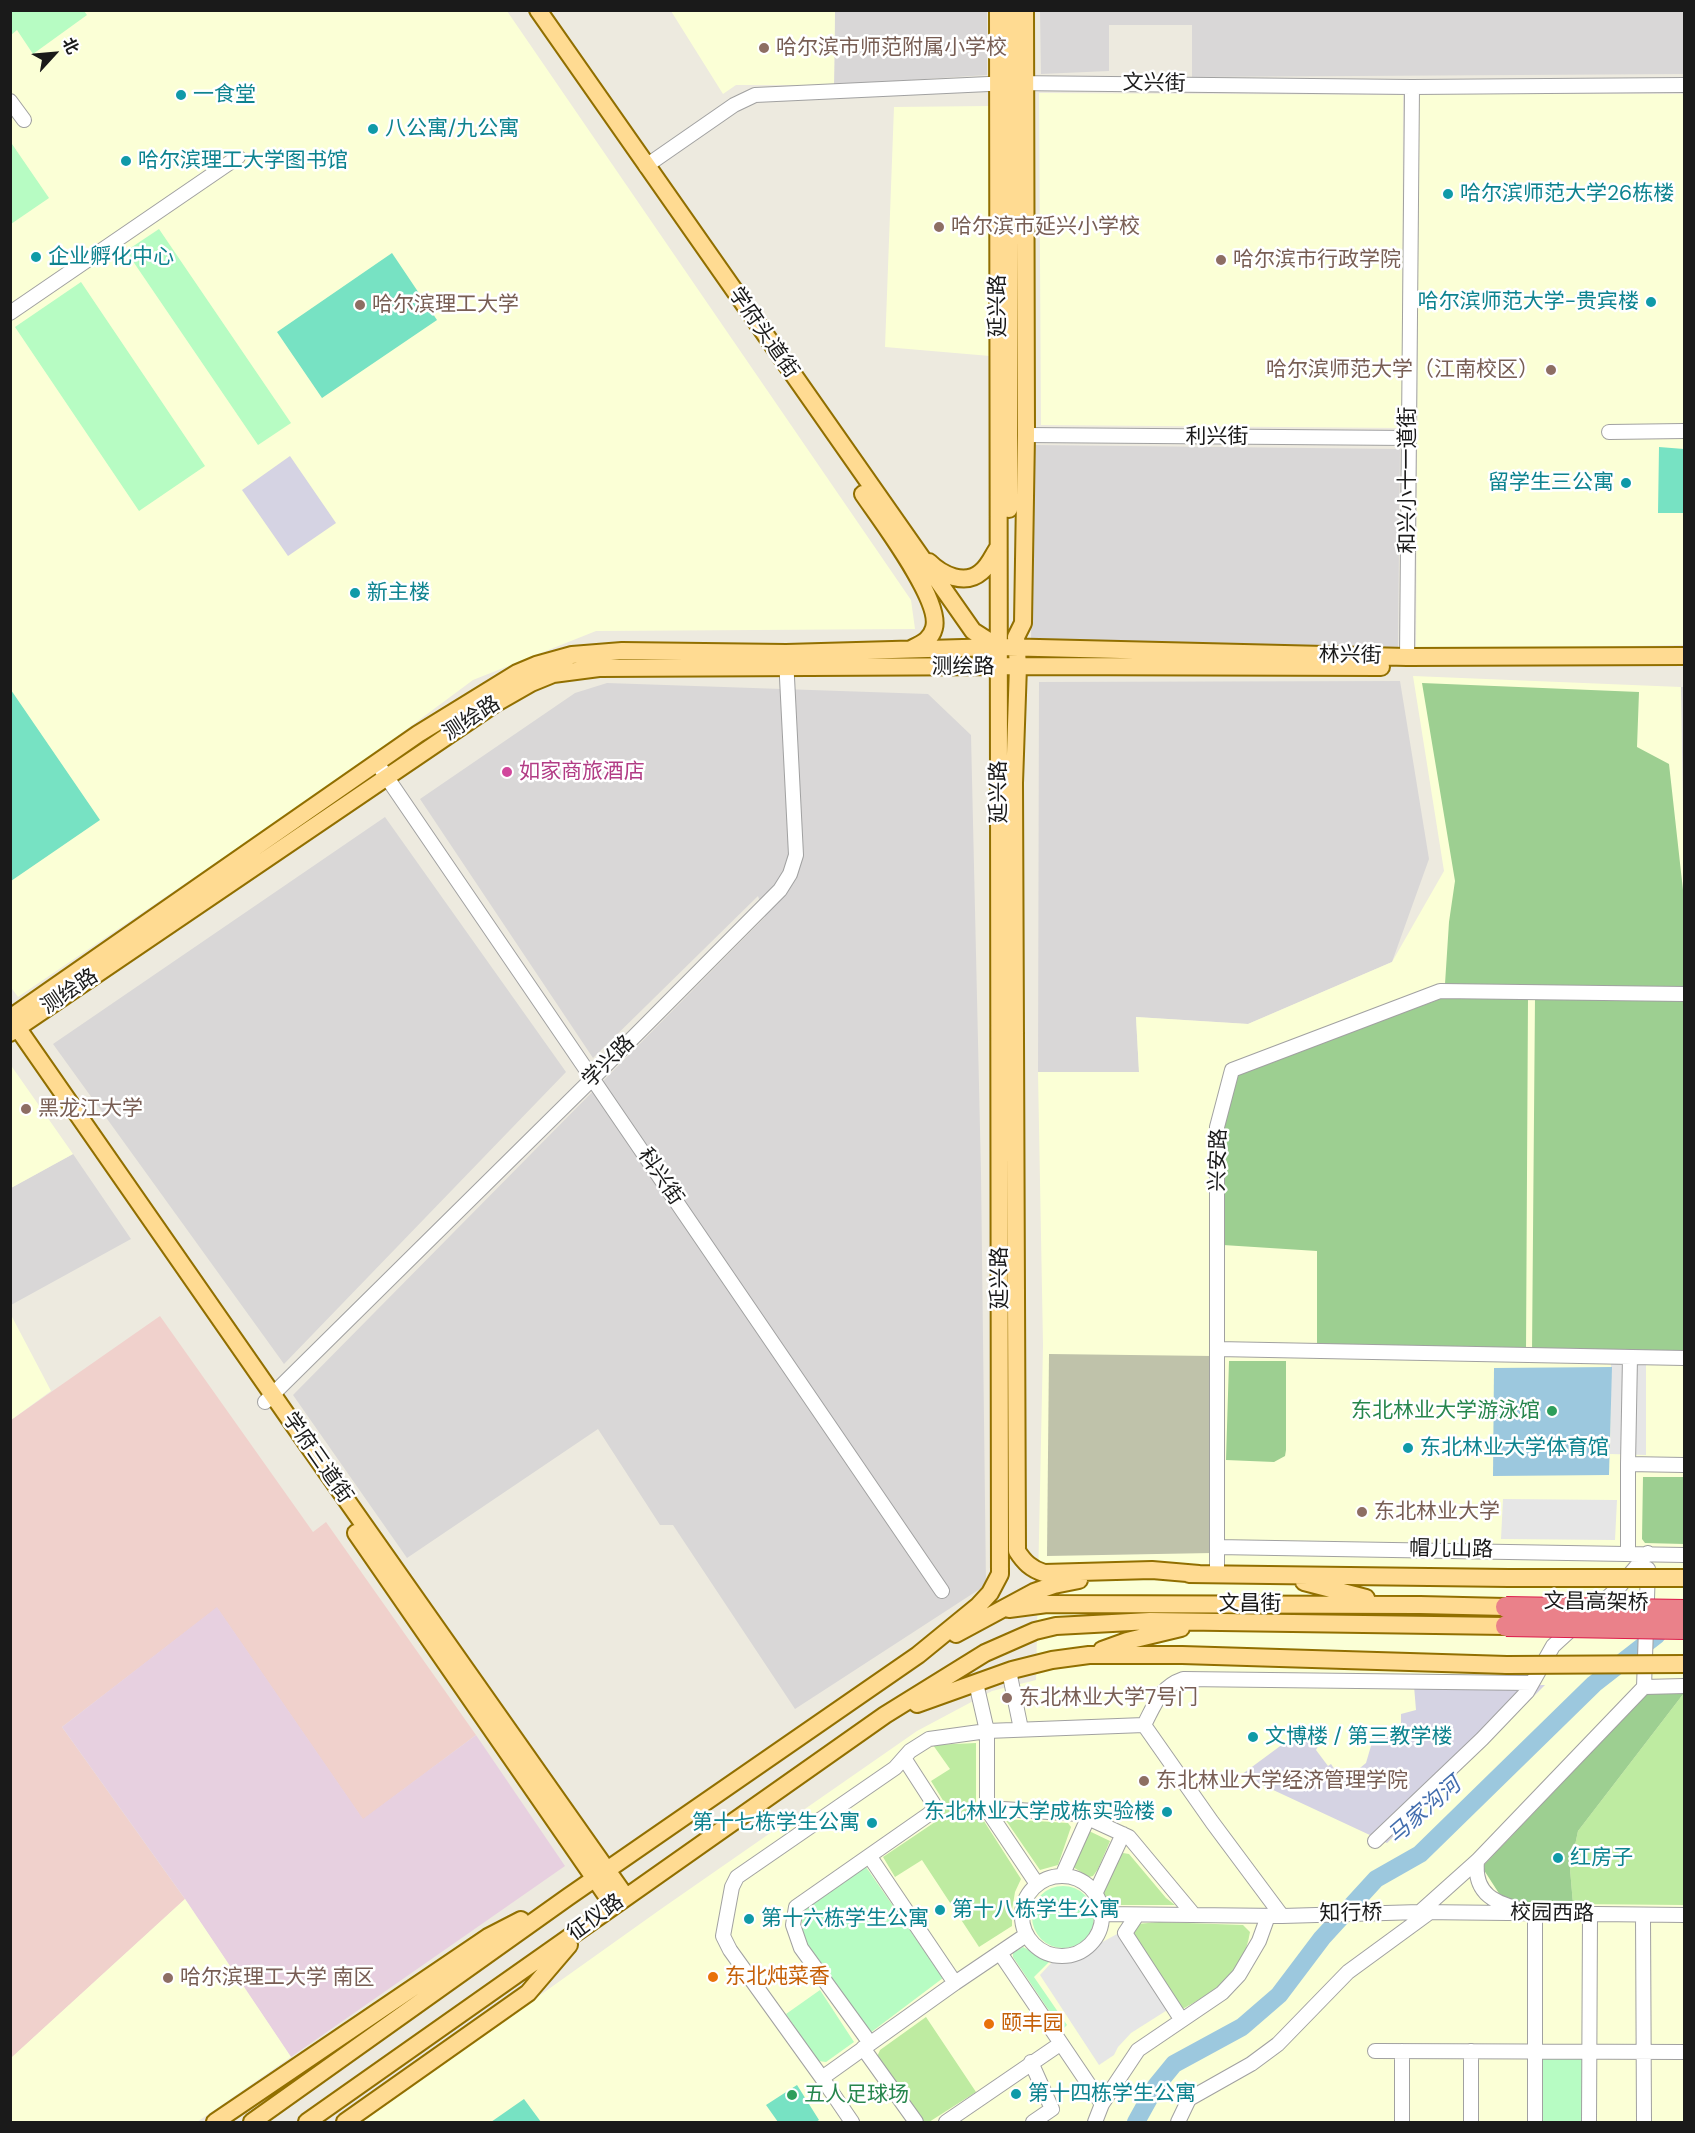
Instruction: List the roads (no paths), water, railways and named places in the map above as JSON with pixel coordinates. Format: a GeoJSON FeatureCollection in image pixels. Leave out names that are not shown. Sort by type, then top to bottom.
{"type":"FeatureCollection","features":[{"type":"Feature","properties":{"kind":"highway","name":"文昌高架桥"},"geometry":{"type":"LineString","coordinates":[[1506,1616],[1684,1610]]}},
{"type":"Feature","properties":{"kind":"highway","name":"文昌高架桥"},"geometry":{"type":"LineString","coordinates":[[1506,1616],[1684,1629]]}},
{"type":"Feature","properties":{"kind":"main road","name":"学府头道街"},"geometry":{"type":"LineString","coordinates":[[526,10],[916,573],[931,604],[935,627],[929,639],[910,650]]}},
{"type":"Feature","properties":{"kind":"main road","name":"学府头道街"},"geometry":{"type":"LineString","coordinates":[[538,10],[973,631],[998,647]]}},
{"type":"Feature","properties":{"kind":"main road","name":"延兴路"},"geometry":{"type":"LineString","coordinates":[[998,10],[1011,83],[1026,435],[1023,623],[1016,642],[1018,666],[1014,783],[1017,1551],[1027,1564],[1044,1573],[1152,1570],[1199,1574]]}},
{"type":"Feature","properties":{"kind":"main road"},"geometry":{"type":"LineString","coordinates":[[1011,10],[1009,624],[1016,642]]}},
{"type":"Feature","properties":{"kind":"main road","name":"延兴路"},"geometry":{"type":"LineString","coordinates":[[918,1655],[978,1606],[990,1593],[1000,1574],[998,547],[1011,83],[1025,10]]}},
{"type":"Feature","properties":{"kind":"main road"},"geometry":{"type":"LineString","coordinates":[[917,552],[942,573],[964,578],[980,574],[998,547]]}},
{"type":"Feature","properties":{"kind":"main road","name":"测绘路"},"geometry":{"type":"LineString","coordinates":[[787,660],[910,650],[998,647],[1016,642]]}},
{"type":"Feature","properties":{"kind":"main road","name":"林兴街"},"geometry":{"type":"LineString","coordinates":[[1016,642],[1407,657],[1684,656]]}},
{"type":"Feature","properties":{"kind":"main road","name":"测绘路"},"geometry":{"type":"LineString","coordinates":[[12,1025],[381,770],[417,734],[517,673],[553,660],[590,652],[622,651],[787,660],[1018,666]]}},
{"type":"Feature","properties":{"kind":"main road","name":"林兴街"},"geometry":{"type":"LineString","coordinates":[[1018,666],[1684,668]]}},
{"type":"Feature","properties":{"kind":"main road","name":"学府三道街"},"geometry":{"type":"LineString","coordinates":[[12,1025],[269,1399],[620,1901]]}},
{"type":"Feature","properties":{"kind":"main road"},"geometry":{"type":"LineString","coordinates":[[252,2122],[568,1897],[918,1655],[1025,1596],[1054,1585],[1093,1578],[1199,1574],[1684,1578]]}},
{"type":"Feature","properties":{"kind":"main road"},"geometry":{"type":"LineString","coordinates":[[1280,1576],[1380,1601],[1420,1605]]}},
{"type":"Feature","properties":{"kind":"main road","name":"文昌街"},"geometry":{"type":"LineString","coordinates":[[994,1613],[1012,1608],[1047,1604],[1420,1605],[1506,1616]]}},
{"type":"Feature","properties":{"kind":"main road","name":"文昌街"},"geometry":{"type":"LineString","coordinates":[[885,1715],[985,1653],[1035,1631],[1056,1626],[1150,1621],[1199,1623],[1506,1616]]}},
{"type":"Feature","properties":{"kind":"main road"},"geometry":{"type":"LineString","coordinates":[[1090,1655],[1127,1641],[1199,1623]]}},
{"type":"Feature","properties":{"kind":"main road"},"geometry":{"type":"LineString","coordinates":[[885,1715],[1009,1671],[1052,1660],[1090,1655],[1182,1654],[1507,1665],[1684,1664]]}},
{"type":"Feature","properties":{"kind":"main road","name":"征仪路"},"geometry":{"type":"LineString","coordinates":[[306,2122],[885,1715]]}},
{"type":"Feature","properties":{"kind":"main road"},"geometry":{"type":"LineString","coordinates":[[215,2122],[488,1937],[568,1897]]}},
{"type":"Feature","properties":{"kind":"main road"},"geometry":{"type":"LineString","coordinates":[[345,2122],[528,1993],[587,1925]]}},
{"type":"Feature","properties":{"kind":"street","name":"文兴街"},"geometry":{"type":"LineString","coordinates":[[646,166],[734,105],[755,95],[1011,83],[1412,87],[1684,85]]}},
{"type":"Feature","properties":{"kind":"street","name":"和兴小十一道街"},"geometry":{"type":"LineString","coordinates":[[1407,657],[1412,87]]}},
{"type":"Feature","properties":{"kind":"street"},"geometry":{"type":"LineString","coordinates":[[10,100],[24,120]]}},
{"type":"Feature","properties":{"kind":"street"},"geometry":{"type":"LineString","coordinates":[[10,313],[238,157]]}},
{"type":"Feature","properties":{"kind":"street"},"geometry":{"type":"LineString","coordinates":[[1609,432],[1684,431]]}},
{"type":"Feature","properties":{"kind":"street","name":"利兴街"},"geometry":{"type":"LineString","coordinates":[[1026,435],[1408,438]]}},
{"type":"Feature","properties":{"kind":"street","name":"学兴路"},"geometry":{"type":"LineString","coordinates":[[269,1399],[780,890],[790,874],[796,855],[787,660]]}},
{"type":"Feature","properties":{"kind":"street","name":"科兴街"},"geometry":{"type":"LineString","coordinates":[[381,770],[942,1591]]}},
{"type":"Feature","properties":{"kind":"street","name":"兴安路"},"geometry":{"type":"LineString","coordinates":[[1217,1574],[1217,1127],[1232,1070],[1440,991],[1684,994]]}},
{"type":"Feature","properties":{"kind":"street"},"geometry":{"type":"LineString","coordinates":[[1217,1349],[1684,1358]]}},
{"type":"Feature","properties":{"kind":"street"},"geometry":{"type":"LineString","coordinates":[[1628,1553],[1630,1357]]}},
{"type":"Feature","properties":{"kind":"street"},"geometry":{"type":"LineString","coordinates":[[1628,1464],[1684,1465]]}},
{"type":"Feature","properties":{"kind":"street","name":"帽儿山路"},"geometry":{"type":"LineString","coordinates":[[1217,1547],[1684,1555]]}},
{"type":"Feature","properties":{"kind":"street"},"geometry":{"type":"LineString","coordinates":[[1375,1841],[1482,1739],[1527,1692],[1553,1646],[1619,1587],[1648,1553]]}},
{"type":"Feature","properties":{"kind":"street"},"geometry":{"type":"LineString","coordinates":[[1178,2122],[1190,2099],[1251,2064],[1278,2044],[1348,1972],[1425,1912],[1644,1687],[1648,1553]]}},
{"type":"Feature","properties":{"kind":"street"},"geometry":{"type":"LineString","coordinates":[[1009,1671],[1021,1729]]}},
{"type":"Feature","properties":{"kind":"street"},"geometry":{"type":"LineString","coordinates":[[1144,1725],[1164,1690],[1170,1683],[1183,1679],[1532,1683]]}},
{"type":"Feature","properties":{"kind":"street"},"geometry":{"type":"LineString","coordinates":[[976,1683],[987,1731],[988,1808],[1037,1884]]}},
{"type":"Feature","properties":{"kind":"street"},"geometry":{"type":"LineString","coordinates":[[1644,1687],[1684,1686]]}},
{"type":"Feature","properties":{"kind":"street"},"geometry":{"type":"LineString","coordinates":[[852,2122],[730,1950],[723,1936],[732,1887],[738,1877],[895,1768],[910,1751],[929,1739],[952,1734],[987,1731],[1144,1725]]}},
{"type":"Feature","properties":{"kind":"street"},"geometry":{"type":"LineString","coordinates":[[1144,1725],[1275,1916]]}},
{"type":"Feature","properties":{"kind":"street"},"geometry":{"type":"LineString","coordinates":[[904,1758],[933,1803],[932,1812],[796,1907],[793,1925],[801,1948],[916,2122]]}},
{"type":"Feature","properties":{"kind":"street"},"geometry":{"type":"LineString","coordinates":[[988,1808],[1079,1814],[1129,1837],[1194,1915]]}},
{"type":"Feature","properties":{"kind":"street"},"geometry":{"type":"LineString","coordinates":[[1062,1876],[1088,1818]]}},
{"type":"Feature","properties":{"kind":"street"},"geometry":{"type":"LineString","coordinates":[[1095,1894],[1123,1834]]}},
{"type":"Feature","properties":{"kind":"street"},"geometry":{"type":"LineString","coordinates":[[870,1857],[955,1983]]}},
{"type":"Feature","properties":{"kind":"street"},"geometry":{"type":"LineString","coordinates":[[1477,1861],[1476,1874],[1487,1896],[1494,1901],[1535,1914],[1535,2122]]}},
{"type":"Feature","properties":{"kind":"street"},"geometry":{"type":"LineString","coordinates":[[1062,1876],[1077,1880],[1090,1888],[1095,1894],[1102,1914],[1100,1928],[1094,1940],[1084,1949],[1072,1955],[1059,1956],[1046,1953],[1035,1946],[1026,1935],[1022,1925],[1022,1913],[1029,1892],[1037,1884],[1062,1876]]}},
{"type":"Feature","properties":{"kind":"street","name":"知行桥"},"geometry":{"type":"LineString","coordinates":[[1275,1916],[1425,1912]]}},
{"type":"Feature","properties":{"kind":"street","name":"校园西路"},"geometry":{"type":"LineString","coordinates":[[1425,1912],[1684,1915]]}},
{"type":"Feature","properties":{"kind":"street"},"geometry":{"type":"LineString","coordinates":[[1102,1914],[1275,1916]]}},
{"type":"Feature","properties":{"kind":"street"},"geometry":{"type":"LineString","coordinates":[[1589,2122],[1590,1914]]}},
{"type":"Feature","properties":{"kind":"street"},"geometry":{"type":"LineString","coordinates":[[1137,1915],[1125,1933],[1181,2019]]}},
{"type":"Feature","properties":{"kind":"street"},"geometry":{"type":"LineString","coordinates":[[1643,1915],[1644,2122]]}},
{"type":"Feature","properties":{"kind":"street"},"geometry":{"type":"LineString","coordinates":[[1095,2122],[1102,2104],[1138,2050],[1222,1993],[1239,1976],[1275,1916]]}},
{"type":"Feature","properties":{"kind":"street"},"geometry":{"type":"LineString","coordinates":[[822,2078],[1026,1935]]}},
{"type":"Feature","properties":{"kind":"street"},"geometry":{"type":"LineString","coordinates":[[1000,1953],[1102,2104]]}},
{"type":"Feature","properties":{"kind":"street"},"geometry":{"type":"LineString","coordinates":[[946,2122],[1060,2044]]}},
{"type":"Feature","properties":{"kind":"street"},"geometry":{"type":"LineString","coordinates":[[1375,2051],[1684,2052]]}},
{"type":"Feature","properties":{"kind":"street"},"geometry":{"type":"LineString","coordinates":[[1402,2051],[1402,2122]]}},
{"type":"Feature","properties":{"kind":"street"},"geometry":{"type":"LineString","coordinates":[[1471,2051],[1471,2122]]}},
{"type":"Feature","properties":{"kind":"street"},"geometry":{"type":"LineString","coordinates":[[1031,2062],[1052,2109],[1033,2122]]}},
{"type":"Feature","properties":{"kind":"water","name":"东北林业大学游泳馆"},"geometry":{"type":"Polygon","coordinates":[[[1612,1367],[1609,1475],[1493,1476],[1494,1368],[1612,1367]]]}},
{"type":"Feature","properties":{"kind":"waterway","name":"马家沟河"},"geometry":{"type":"LineString","coordinates":[[1136,2122],[1156,2086],[1174,2064],[1242,2027],[1279,1995],[1322,1938],[1376,1879],[1420,1854],[1594,1684],[1657,1635]]}},
{"type":"Feature","properties":{"kind":"place","name":"哈尔滨市师范附属小学校"},"geometry":{"type":"Point","coordinates":[764,48]}},
{"type":"Feature","properties":{"kind":"place","name":"一食堂"},"geometry":{"type":"Point","coordinates":[181,95]}},
{"type":"Feature","properties":{"kind":"place","name":"八公寓/九公寓"},"geometry":{"type":"Point","coordinates":[373,129]}},
{"type":"Feature","properties":{"kind":"place","name":"哈尔滨理工大学图书馆"},"geometry":{"type":"Point","coordinates":[126,161]}},
{"type":"Feature","properties":{"kind":"place","name":"哈尔滨师范大学26栋楼"},"geometry":{"type":"Point","coordinates":[1448,194]}},
{"type":"Feature","properties":{"kind":"place","name":"哈尔滨市延兴小学校"},"geometry":{"type":"Point","coordinates":[939,227]}},
{"type":"Feature","properties":{"kind":"place","name":"企业孵化中心"},"geometry":{"type":"Point","coordinates":[36,257]}},
{"type":"Feature","properties":{"kind":"place","name":"哈尔滨市行政学院"},"geometry":{"type":"Point","coordinates":[1221,260]}},
{"type":"Feature","properties":{"kind":"place","name":"哈尔滨师范大学-贵宾楼"},"geometry":{"type":"Point","coordinates":[1651,302]}},
{"type":"Feature","properties":{"kind":"place","name":"哈尔滨理工大学"},"geometry":{"type":"Point","coordinates":[360,305]}},
{"type":"Feature","properties":{"kind":"place","name":"哈尔滨师范大学（江南校区）"},"geometry":{"type":"Point","coordinates":[1551,370]}},
{"type":"Feature","properties":{"kind":"place","name":"留学生三公寓"},"geometry":{"type":"Point","coordinates":[1626,483]}},
{"type":"Feature","properties":{"kind":"place","name":"新主楼"},"geometry":{"type":"Point","coordinates":[355,593]}},
{"type":"Feature","properties":{"kind":"place","name":"如家商旅酒店"},"geometry":{"type":"Point","coordinates":[507,772]}},
{"type":"Feature","properties":{"kind":"place","name":"黑龙江大学"},"geometry":{"type":"Point","coordinates":[26,1109]}},
{"type":"Feature","properties":{"kind":"place","name":"东北林业大学游泳馆"},"geometry":{"type":"Point","coordinates":[1552,1411]}},
{"type":"Feature","properties":{"kind":"place","name":"东北林业大学体育馆"},"geometry":{"type":"Point","coordinates":[1408,1448]}},
{"type":"Feature","properties":{"kind":"place","name":"东北林业大学"},"geometry":{"type":"Point","coordinates":[1362,1512]}},
{"type":"Feature","properties":{"kind":"place","name":"东北林业大学7号门"},"geometry":{"type":"Point","coordinates":[1007,1698]}},
{"type":"Feature","properties":{"kind":"place","name":"文博楼 / 第三教学楼"},"geometry":{"type":"Point","coordinates":[1253,1737]}},
{"type":"Feature","properties":{"kind":"place","name":"东北林业大学经济管理学院"},"geometry":{"type":"Point","coordinates":[1144,1781]}},
{"type":"Feature","properties":{"kind":"place","name":"东北林业大学成栋实验楼"},"geometry":{"type":"Point","coordinates":[1167,1812]}},
{"type":"Feature","properties":{"kind":"place","name":"第十七栋学生公寓"},"geometry":{"type":"Point","coordinates":[872,1823]}},
{"type":"Feature","properties":{"kind":"place","name":"红房子"},"geometry":{"type":"Point","coordinates":[1558,1858]}},
{"type":"Feature","properties":{"kind":"place","name":"第十八栋学生公寓"},"geometry":{"type":"Point","coordinates":[940,1910]}},
{"type":"Feature","properties":{"kind":"place","name":"第十六栋学生公寓"},"geometry":{"type":"Point","coordinates":[749,1919]}},
{"type":"Feature","properties":{"kind":"place","name":"东北炖菜香"},"geometry":{"type":"Point","coordinates":[713,1977]}},
{"type":"Feature","properties":{"kind":"place","name":"哈尔滨理工大学 南区"},"geometry":{"type":"Point","coordinates":[168,1978]}},
{"type":"Feature","properties":{"kind":"place","name":"颐丰园"},"geometry":{"type":"Point","coordinates":[989,2024]}},
{"type":"Feature","properties":{"kind":"place","name":"第十四栋学生公寓"},"geometry":{"type":"Point","coordinates":[1016,2094]}},
{"type":"Feature","properties":{"kind":"place","name":"五人足球场"},"geometry":{"type":"Point","coordinates":[792,2095]}}]}
